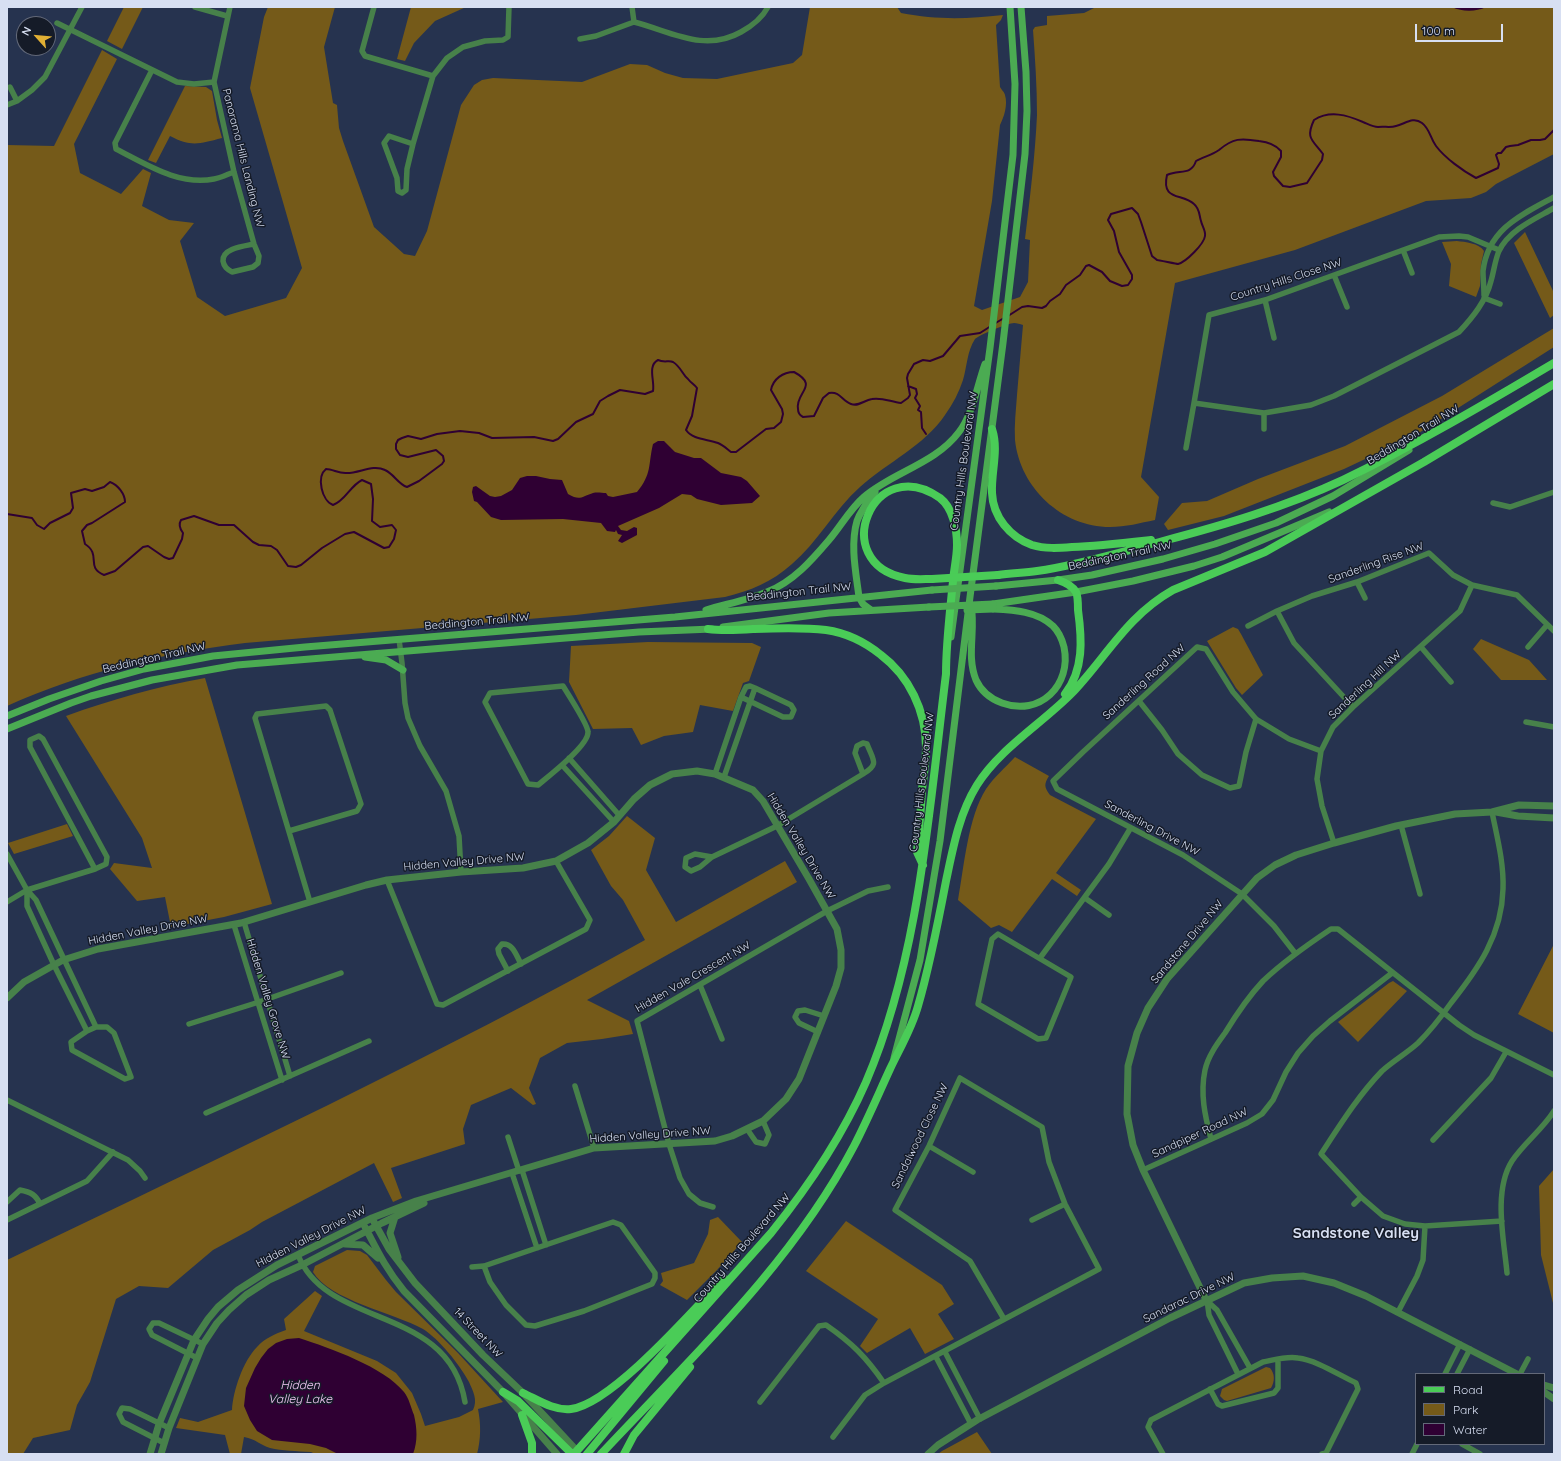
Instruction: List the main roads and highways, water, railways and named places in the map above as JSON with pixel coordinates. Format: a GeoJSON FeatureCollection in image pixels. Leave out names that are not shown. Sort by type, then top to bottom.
{"type":"FeatureCollection","features":[{"type":"Feature","properties":{"kind":"main road","name":"Country Hills Boulevard NW"},"geometry":{"type":"LineString","coordinates":[[576,1453],[771,1233],[812,1181],[839,1135],[866,1082],[884,1032],[898,985],[916,904],[923,864],[946,674],[990,348],[1008,200],[1015,126],[1014,70],[1010,7]]}},
{"type":"Feature","properties":{"kind":"main road","name":"Country Hills Boulevard NW"},"geometry":{"type":"LineString","coordinates":[[601,1454],[712,1335],[784,1254],[820,1203],[854,1146],[893,1063],[895,1050],[920,960],[940,841],[1003,343],[1025,154],[1027,111],[1026,72],[1021,7]]}},
{"type":"Feature","properties":{"kind":"main road"},"geometry":{"type":"LineString","coordinates":[[684,615],[768,592],[792,578],[826,544],[862,499],[895,475],[930,458],[945,447],[959,432],[968,416],[990,348]]}},
{"type":"Feature","properties":{"kind":"main road","name":"Beddington Trail NW"},"geometry":{"type":"LineString","coordinates":[[7,716],[49,699],[101,681],[170,663],[243,652],[476,634],[932,590],[996,586],[1058,580],[1132,567],[1215,544],[1276,523],[1333,496],[1554,363]]}},
{"type":"Feature","properties":{"kind":"main road","name":"Beddington Trail NW"},"geometry":{"type":"LineString","coordinates":[[7,729],[71,703],[158,678],[236,665],[639,632],[708,629],[829,613],[945,606],[993,606],[1133,581],[1194,566],[1222,557],[1355,502],[1554,384]]}},
{"type":"Feature","properties":{"kind":"main road"},"geometry":{"type":"LineString","coordinates":[[946,674],[946,649],[957,546],[954,522],[950,511],[943,501],[927,490],[916,487],[904,487],[889,491],[876,501],[867,515],[864,527],[864,539],[868,551],[876,564],[890,573],[905,578],[932,579],[998,575],[1037,571],[1092,560],[1199,532],[1274,509],[1342,480],[1488,403]]}},
{"type":"Feature","properties":{"kind":"main road"},"geometry":{"type":"LineString","coordinates":[[992,429],[996,440],[992,493],[996,512],[1004,527],[1016,537],[1033,545],[1052,548],[1103,546],[1199,532]]}},
{"type":"Feature","properties":{"kind":"main road"},"geometry":{"type":"LineString","coordinates":[[871,610],[862,604],[858,597],[855,530],[862,510],[877,488]]}},
{"type":"Feature","properties":{"kind":"main road"},"geometry":{"type":"LineString","coordinates":[[893,1063],[908,1036],[918,1007],[930,962],[956,836],[977,785],[996,762],[1073,692],[1132,621],[1162,596],[1265,552],[1355,502]]}},
{"type":"Feature","properties":{"kind":"main road"},"geometry":{"type":"LineString","coordinates":[[1051,712],[1069,689],[1075,676],[1081,653],[1081,632],[1076,592],[1068,584],[1058,580]]}},
{"type":"Feature","properties":{"kind":"main road"},"geometry":{"type":"LineString","coordinates":[[970,597],[973,616],[970,652],[971,664],[980,687],[996,701],[1007,705],[1026,707],[1036,704],[1053,693],[1059,684],[1066,660],[1063,641],[1053,626],[1032,614],[993,606]]}},
{"type":"Feature","properties":{"kind":"main road"},"geometry":{"type":"LineString","coordinates":[[708,629],[718,631],[777,628],[814,629],[838,633],[859,640],[872,647],[888,660],[899,672],[913,692],[919,707],[924,728],[926,746],[917,852],[923,864]]}},
{"type":"Feature","properties":{"kind":"main road"},"geometry":{"type":"LineString","coordinates":[[351,655],[386,660],[403,670]]}},
{"type":"Feature","properties":{"kind":"main road"},"geometry":{"type":"LineString","coordinates":[[523,1393],[553,1407],[564,1410],[575,1409],[586,1405],[610,1391],[669,1336],[740,1261],[771,1233]]}},
{"type":"Feature","properties":{"kind":"main road"},"geometry":{"type":"LineString","coordinates":[[587,1454],[672,1352],[747,1267],[771,1233]]}},
{"type":"Feature","properties":{"kind":"main road"},"geometry":{"type":"LineString","coordinates":[[624,1454],[634,1435],[667,1393],[706,1348],[712,1335]]}},
{"type":"Feature","properties":{"kind":"main road"},"geometry":{"type":"LineString","coordinates":[[503,1392],[518,1401],[576,1453]]}},
{"type":"Feature","properties":{"kind":"main road"},"geometry":{"type":"LineString","coordinates":[[522,1415],[530,1436],[532,1454]]}},
{"type":"Feature","properties":{"kind":"water"},"geometry":{"type":"Polygon","coordinates":[[[1452,7],[1486,7],[1469,11],[1452,7]]]}},
{"type":"Feature","properties":{"kind":"water"},"geometry":{"type":"Polygon","coordinates":[[[658,441],[664,441],[675,452],[694,458],[701,458],[721,473],[741,477],[747,481],[760,496],[752,503],[721,505],[697,499],[691,495],[682,494],[659,508],[618,526],[621,530],[627,531],[634,527],[637,528],[637,535],[622,543],[618,541],[622,535],[618,534],[616,530],[615,532],[607,531],[601,523],[563,519],[501,520],[491,517],[477,502],[474,501],[472,492],[473,487],[476,486],[490,496],[501,496],[512,490],[520,478],[527,476],[562,480],[568,494],[578,498],[595,493],[606,493],[608,496],[613,497],[637,492],[642,486],[649,469],[653,444],[658,441]]]}},
{"type":"Feature","properties":{"kind":"water","name":"Hidden Valley Lake"},"geometry":{"type":"Polygon","coordinates":[[[299,1338],[356,1359],[384,1374],[404,1392],[410,1403],[416,1425],[415,1449],[413,1454],[338,1454],[326,1448],[310,1444],[272,1440],[257,1431],[244,1406],[246,1388],[255,1368],[268,1349],[276,1343],[287,1339],[299,1338]]]}},
{"type":"Feature","properties":{"kind":"waterway"},"geometry":{"type":"LineString","coordinates":[[1008,316],[1022,307],[1028,306],[1042,308],[1046,306],[1060,294],[1066,285],[1080,275],[1086,266],[1089,265],[1102,272],[1110,281],[1122,286],[1128,285],[1132,279],[1132,275],[1119,252],[1114,231],[1108,220],[1111,214],[1132,208],[1138,214],[1152,256],[1157,260],[1178,264],[1185,260],[1194,252],[1204,239],[1205,232],[1196,206],[1189,201],[1170,193],[1167,189],[1167,175],[1191,169],[1196,161],[1216,152],[1233,141],[1242,139],[1253,140],[1274,145],[1281,151],[1281,157],[1273,172],[1274,176],[1283,186],[1290,187],[1307,183],[1322,160],[1323,154],[1311,139],[1310,131],[1314,120],[1326,115],[1332,114],[1345,116],[1378,127],[1394,127],[1412,120],[1419,121],[1427,128],[1434,143],[1440,151],[1449,160],[1476,178],[1498,168],[1499,164],[1496,155],[1501,153],[1506,147],[1518,145],[1531,140],[1545,139],[1554,130]]}},
{"type":"Feature","properties":{"kind":"waterway"},"geometry":{"type":"LineString","coordinates":[[994,324],[1004,318]]}},
{"type":"Feature","properties":{"kind":"waterway"},"geometry":{"type":"LineString","coordinates":[[7,514],[32,518],[37,525],[44,529],[50,523],[70,513],[73,508],[71,493],[85,489],[92,491],[104,487],[110,482],[116,485],[120,490],[124,496],[125,502],[87,525],[82,531],[85,544],[92,552],[95,568],[98,572],[104,575],[115,571],[143,547],[148,546],[164,557],[169,559],[173,558],[182,539],[183,533],[180,528],[180,522],[181,520],[194,516],[219,525],[234,525],[253,542],[259,545],[271,546],[277,550],[288,566],[296,567],[301,565],[322,548],[345,534],[354,532],[384,548],[389,547],[394,539],[396,530],[392,525],[380,527],[372,521],[373,499],[371,484],[362,480],[341,500],[333,505],[329,503],[323,494],[321,477],[326,469],[344,473],[352,473],[371,468],[380,468],[391,474],[401,484],[407,487],[419,481],[444,461],[443,456],[436,450],[408,457],[400,455],[396,449],[396,444],[398,440],[402,438],[408,436],[421,439],[437,434],[460,431],[479,433],[492,438],[534,437],[553,441],[558,439],[576,422],[593,414],[600,401],[608,396],[620,390],[645,394],[653,391],[652,370],[653,366],[658,360],[673,362],[697,388],[692,416],[686,430],[693,436],[718,443],[731,452],[736,452],[766,429],[774,428],[781,422],[783,414],[782,409],[771,390],[776,379],[786,373],[794,372],[805,381],[805,389],[798,403],[799,413],[803,417],[814,416],[823,398],[829,393],[836,393],[848,403],[854,405],[876,399],[901,403],[910,395],[907,378],[914,364],[923,360],[930,361],[943,356],[960,336],[980,333],[991,326]]}},
{"type":"Feature","properties":{"kind":"waterway"},"geometry":{"type":"LineString","coordinates":[[908,386],[916,389],[917,394],[915,398],[920,406],[918,410],[921,412],[922,428],[926,434]]}},
{"type":"Feature","properties":{"kind":"district","name":"Sandstone Valley"},"geometry":{"type":"Point","coordinates":[1356,1233]}}]}
